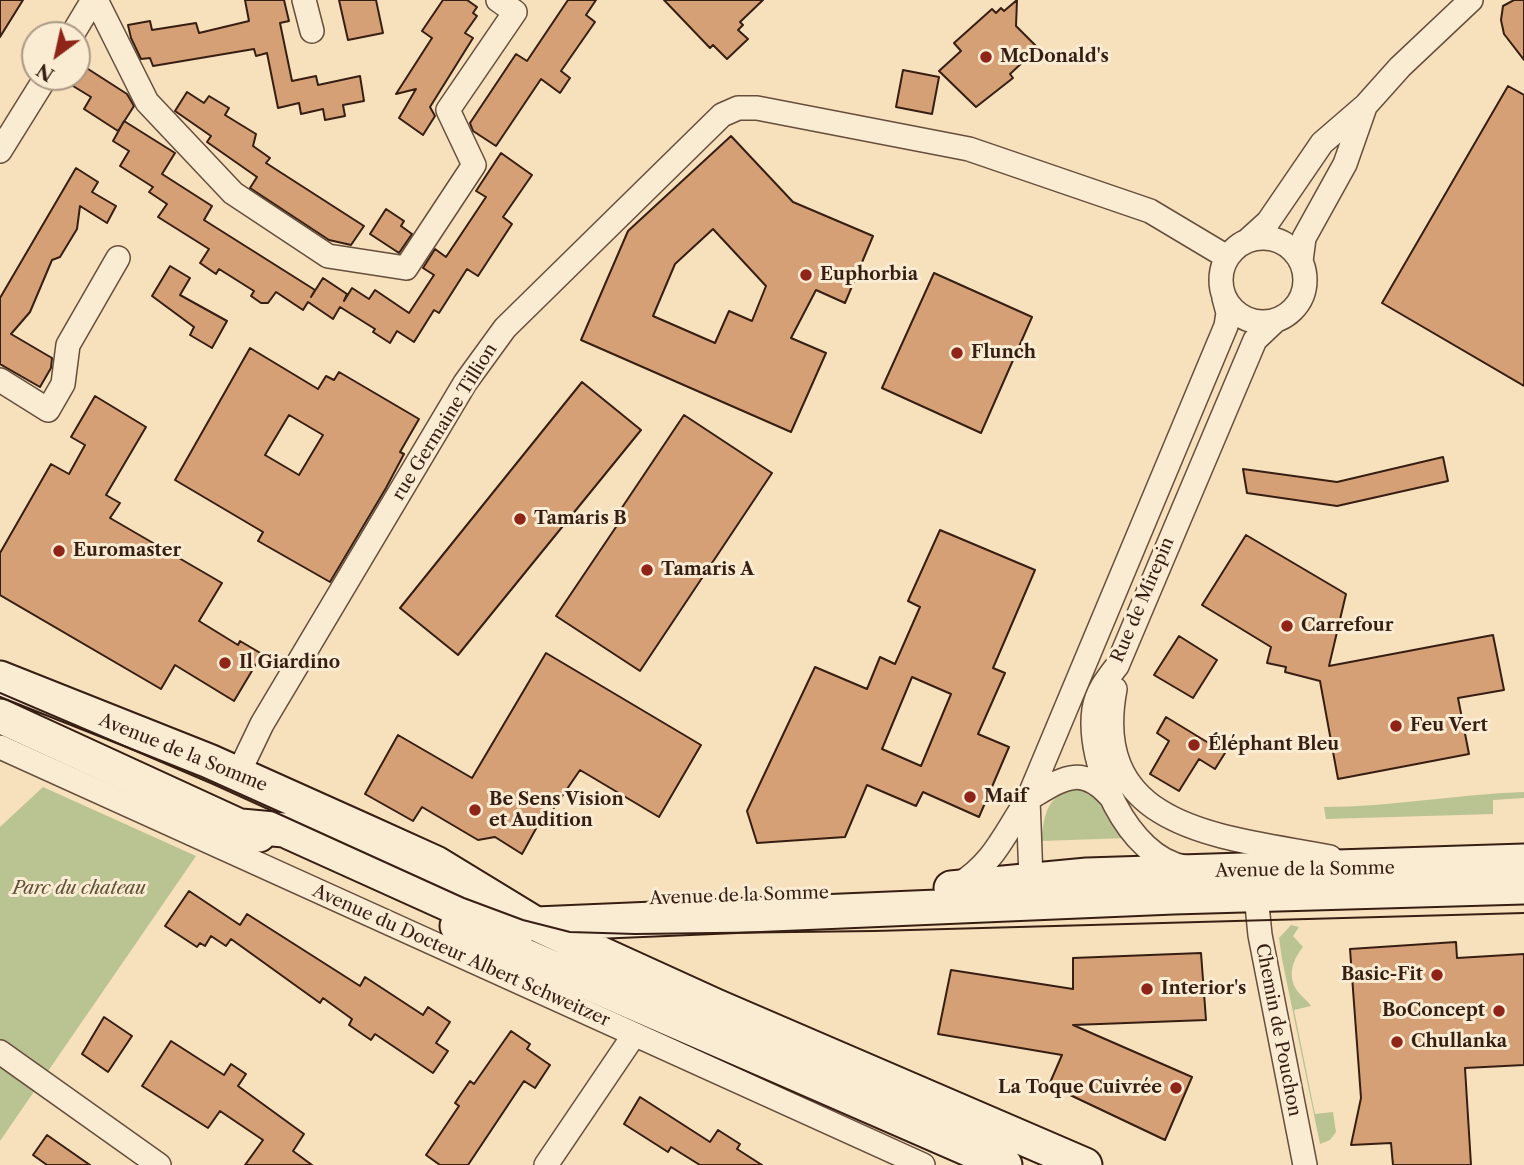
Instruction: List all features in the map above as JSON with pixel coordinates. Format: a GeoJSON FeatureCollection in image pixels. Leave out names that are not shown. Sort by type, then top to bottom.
{"type":"FeatureCollection","features":[{"type":"Feature","properties":{"kind":"main road","name":"Avenue de la Somme"},"geometry":{"type":"LineString","coordinates":[[0,678],[238,775],[436,863],[487,893],[562,902],[954,888],[1031,879],[1374,869],[1524,861]]}},
{"type":"Feature","properties":{"kind":"main road","name":"Avenue de la Somme"},"geometry":{"type":"LineString","coordinates":[[0,716],[411,905],[1004,1163]]}},
{"type":"Feature","properties":{"kind":"main road","name":"Avenue de la Somme"},"geometry":{"type":"LineString","coordinates":[[240,826],[284,830],[480,918],[536,924],[1059,902],[1524,887]]}},
{"type":"Feature","properties":{"kind":"main road"},"geometry":{"type":"LineString","coordinates":[[487,893],[536,924],[716,1006],[1085,1165]]}},
{"type":"Feature","properties":{"kind":"street"},"geometry":{"type":"LineString","coordinates":[[81,21],[95,0],[147,102],[233,193],[328,256],[406,268],[474,165],[448,110],[515,12],[498,0]]}},
{"type":"Feature","properties":{"kind":"street"},"geometry":{"type":"LineString","coordinates":[[304,0],[312,31]]}},
{"type":"Feature","properties":{"kind":"street"},"geometry":{"type":"LineString","coordinates":[[1366,105],[1345,164],[1304,238],[1301,261],[1306,277],[1301,300],[1285,317],[1274,322],[1259,323],[1245,319],[1233,310],[1224,298],[1221,270],[1227,257],[1268,222],[1322,143],[1366,105],[1400,67],[1471,0]]}},
{"type":"Feature","properties":{"kind":"street"},"geometry":{"type":"LineString","coordinates":[[0,151],[37,91]]}},
{"type":"Feature","properties":{"kind":"street","name":"rue Germaine Tillion"},"geometry":{"type":"LineString","coordinates":[[238,775],[262,724],[346,581],[465,383],[505,328],[722,115],[738,108],[757,108],[969,149],[1150,211],[1227,257]]}},
{"type":"Feature","properties":{"kind":"street"},"geometry":{"type":"LineString","coordinates":[[1247,241],[1259,238],[1284,243],[1301,261]]}},
{"type":"Feature","properties":{"kind":"street"},"geometry":{"type":"LineString","coordinates":[[0,380],[48,410],[63,384],[68,345],[118,258]]}},
{"type":"Feature","properties":{"kind":"street","name":"Rue de Mirepin"},"geometry":{"type":"LineString","coordinates":[[954,888],[992,859],[1002,837],[1028,799],[1226,326],[1228,313],[1224,298]]}},
{"type":"Feature","properties":{"kind":"street","name":"Rue de Mirepin"},"geometry":{"type":"LineString","coordinates":[[1256,895],[1249,887],[1219,872],[1170,864],[1160,859],[1139,839],[1110,797],[1099,765],[1093,724],[1102,686],[1117,666],[1255,340],[1274,322]]}},
{"type":"Feature","properties":{"kind":"street"},"geometry":{"type":"LineString","coordinates":[[1117,666],[1109,713],[1111,736],[1118,762],[1130,786],[1151,808],[1192,829],[1374,869]]}},
{"type":"Feature","properties":{"kind":"street","name":"Avenue du Docteur Albert Schweitzer"},"geometry":{"type":"LineString","coordinates":[[0,747],[923,1165]]}},
{"type":"Feature","properties":{"kind":"street"},"geometry":{"type":"LineString","coordinates":[[1059,902],[1031,879],[1028,799],[1067,778],[1082,776],[1097,782],[1110,797]]}},
{"type":"Feature","properties":{"kind":"street","name":"Chemin de Pouchon"},"geometry":{"type":"LineString","coordinates":[[1256,895],[1259,935],[1305,1165]]}},
{"type":"Feature","properties":{"kind":"street"},"geometry":{"type":"LineString","coordinates":[[546,1165],[634,1035]]}},
{"type":"Feature","properties":{"kind":"street"},"geometry":{"type":"LineString","coordinates":[[0,1052],[156,1164]]}},
{"type":"Feature","properties":{"kind":"green space","name":"Parc du chateau"},"geometry":{"type":"Polygon","coordinates":[[[43,787],[196,856],[0,1141],[0,827],[43,787]]]}},
{"type":"Feature","properties":{"kind":"green space"},"geometry":{"type":"Polygon","coordinates":[[[1077,787],[1099,795],[1128,838],[1041,841],[1046,813],[1053,800],[1077,787]]]}},
{"type":"Feature","properties":{"kind":"green space"},"geometry":{"type":"Polygon","coordinates":[[[1524,792],[1524,798],[1493,800],[1493,814],[1326,819],[1324,807],[1375,805],[1524,792]]]}},
{"type":"Feature","properties":{"kind":"green space"},"geometry":{"type":"Polygon","coordinates":[[[1291,925],[1299,927],[1293,936],[1303,947],[1292,970],[1293,982],[1311,1006],[1294,1010],[1315,1114],[1333,1112],[1336,1132],[1330,1140],[1320,1144],[1279,938],[1291,925]]]}},
{"type":"Feature","properties":{"kind":"building"},"geometry":{"type":"Polygon","coordinates":[[[0,0],[23,0],[0,37],[0,0]]]}},
{"type":"Feature","properties":{"kind":"building"},"geometry":{"type":"Polygon","coordinates":[[[245,0],[284,0],[289,21],[280,23],[292,81],[316,76],[318,85],[360,76],[364,101],[343,105],[345,116],[325,120],[323,109],[301,114],[299,103],[278,108],[267,53],[256,56],[254,49],[153,66],[150,58],[141,59],[131,38],[128,25],[150,21],[152,30],[196,23],[199,33],[249,21],[245,0]]]}},
{"type":"Feature","properties":{"kind":"building"},"geometry":{"type":"Polygon","coordinates":[[[339,0],[376,0],[383,33],[348,40],[339,0]]]}},
{"type":"Feature","properties":{"kind":"building"},"geometry":{"type":"Polygon","coordinates":[[[443,0],[467,0],[477,7],[473,13],[477,16],[465,33],[473,38],[430,107],[435,116],[423,135],[399,118],[416,89],[396,94],[432,38],[422,31],[443,0]]]}},
{"type":"Feature","properties":{"kind":"building"},"geometry":{"type":"Polygon","coordinates":[[[568,0],[596,0],[586,15],[595,22],[561,71],[570,78],[560,93],[541,79],[496,146],[473,131],[470,123],[516,54],[527,61],[568,0]]]}},
{"type":"Feature","properties":{"kind":"building"},"geometry":{"type":"Polygon","coordinates":[[[664,0],[763,0],[740,22],[743,25],[738,30],[748,39],[727,59],[713,45],[710,48],[664,0]]]}},
{"type":"Feature","properties":{"kind":"building","name":"McDonald's"},"geometry":{"type":"Polygon","coordinates":[[[1017,0],[1016,26],[1038,48],[1010,74],[1013,78],[976,107],[939,71],[961,51],[954,43],[992,9],[996,13],[1001,8],[1004,11],[1017,0]]]}},
{"type":"Feature","properties":{"kind":"building"},"geometry":{"type":"Polygon","coordinates":[[[1514,0],[1524,0],[1524,60],[1504,34],[1501,20],[1503,6],[1514,0]]]}},
{"type":"Feature","properties":{"kind":"building"},"geometry":{"type":"Polygon","coordinates":[[[903,70],[939,77],[932,114],[896,107],[903,70]]]}},
{"type":"Feature","properties":{"kind":"building"},"geometry":{"type":"Polygon","coordinates":[[[91,71],[127,94],[134,106],[118,131],[84,109],[91,97],[81,91],[91,91],[91,71]]]}},
{"type":"Feature","properties":{"kind":"building"},"geometry":{"type":"Polygon","coordinates":[[[1508,86],[1524,95],[1524,386],[1382,303],[1508,86]]]}},
{"type":"Feature","properties":{"kind":"building"},"geometry":{"type":"Polygon","coordinates":[[[187,92],[204,103],[209,96],[229,108],[225,115],[256,134],[253,146],[270,158],[266,163],[364,226],[351,245],[329,240],[250,188],[257,177],[207,142],[211,136],[175,111],[187,92]]]}},
{"type":"Feature","properties":{"kind":"building"},"geometry":{"type":"Polygon","coordinates":[[[124,121],[175,153],[162,174],[212,206],[204,220],[315,290],[311,297],[323,278],[347,294],[344,301],[352,288],[369,299],[375,290],[409,313],[434,275],[423,268],[435,249],[446,257],[486,197],[476,191],[501,153],[532,175],[503,217],[512,224],[478,276],[467,269],[439,313],[434,310],[414,342],[397,331],[390,343],[373,332],[375,329],[340,307],[333,319],[308,302],[303,310],[276,292],[268,303],[261,303],[251,296],[254,291],[219,269],[216,274],[200,263],[209,249],[158,217],[167,204],[149,192],[153,187],[120,166],[129,151],[113,141],[124,121]]]}},
{"type":"Feature","properties":{"kind":"building","name":"Euphorbia"},"geometry":{"type":"Polygon","coordinates":[[[731,136],[793,202],[873,236],[845,303],[816,290],[791,338],[826,353],[791,432],[581,340],[628,231],[731,136]],[[713,229],[675,264],[653,316],[715,343],[729,311],[752,321],[766,286],[713,229]]]}},
{"type":"Feature","properties":{"kind":"building"},"geometry":{"type":"Polygon","coordinates":[[[76,168],[98,182],[92,192],[116,206],[107,223],[80,206],[77,229],[60,257],[52,260],[30,312],[11,334],[52,358],[51,368],[40,387],[0,364],[0,298],[76,168]]]}},
{"type":"Feature","properties":{"kind":"building"},"geometry":{"type":"Polygon","coordinates":[[[386,209],[404,221],[401,226],[412,234],[399,253],[370,234],[386,209]]]}},
{"type":"Feature","properties":{"kind":"building"},"geometry":{"type":"Polygon","coordinates":[[[170,266],[190,278],[180,295],[227,321],[212,348],[190,335],[194,327],[152,296],[170,266]]]}},
{"type":"Feature","properties":{"kind":"building","name":"Flunch"},"geometry":{"type":"Polygon","coordinates":[[[934,273],[1032,317],[981,433],[882,388],[934,273]]]}},
{"type":"Feature","properties":{"kind":"building"},"geometry":{"type":"Polygon","coordinates":[[[250,348],[318,389],[326,376],[334,380],[339,372],[419,419],[400,452],[404,454],[386,488],[330,582],[258,541],[263,532],[175,480],[250,348]],[[289,415],[265,455],[299,475],[323,435],[289,415]]]}},
{"type":"Feature","properties":{"kind":"building","name":"Tamaris B"},"geometry":{"type":"Polygon","coordinates":[[[582,382],[641,430],[458,655],[400,608],[582,382]]]}},
{"type":"Feature","properties":{"kind":"building"},"geometry":{"type":"Polygon","coordinates":[[[95,396],[146,427],[106,495],[120,503],[110,518],[222,583],[199,621],[238,645],[240,641],[262,654],[234,701],[175,665],[161,689],[0,595],[0,553],[51,464],[69,474],[85,445],[71,437],[95,396]]]}},
{"type":"Feature","properties":{"kind":"building","name":"Tamaris A"},"geometry":{"type":"Polygon","coordinates":[[[684,415],[772,473],[640,671],[556,616],[618,524],[613,521],[684,415]]]}},
{"type":"Feature","properties":{"kind":"building"},"geometry":{"type":"Polygon","coordinates":[[[1443,457],[1448,481],[1337,506],[1247,493],[1243,469],[1337,482],[1443,457]]]}},
{"type":"Feature","properties":{"kind":"building"},"geometry":{"type":"Polygon","coordinates":[[[940,530],[1035,570],[993,668],[1005,673],[978,734],[1009,747],[979,817],[923,792],[916,806],[867,785],[845,837],[757,843],[747,811],[815,667],[867,689],[880,657],[895,664],[920,607],[908,601],[940,530]],[[912,677],[882,749],[921,766],[951,694],[912,677]]]}},
{"type":"Feature","properties":{"kind":"building"},"geometry":{"type":"Polygon","coordinates":[[[1246,535],[1346,594],[1329,666],[1493,635],[1504,690],[1458,698],[1469,754],[1338,779],[1320,681],[1285,672],[1286,667],[1267,663],[1271,647],[1202,605],[1246,535]]]}},
{"type":"Feature","properties":{"kind":"building"},"geometry":{"type":"Polygon","coordinates":[[[1179,636],[1217,660],[1193,698],[1154,675],[1179,636]]]}},
{"type":"Feature","properties":{"kind":"building"},"geometry":{"type":"Polygon","coordinates":[[[546,653],[701,745],[659,817],[580,770],[554,808],[549,805],[522,854],[495,837],[478,840],[422,807],[413,821],[365,794],[398,735],[472,778],[546,653]]]}},
{"type":"Feature","properties":{"kind":"building"},"geometry":{"type":"Polygon","coordinates":[[[1166,717],[1225,753],[1215,769],[1199,759],[1179,791],[1150,774],[1169,741],[1157,733],[1166,717]]]}},
{"type":"Feature","properties":{"kind":"building"},"geometry":{"type":"Polygon","coordinates":[[[189,891],[240,925],[247,914],[360,986],[365,977],[423,1015],[428,1007],[450,1022],[436,1043],[448,1051],[433,1073],[375,1034],[371,1040],[349,1025],[352,1019],[323,998],[320,1003],[231,939],[226,946],[211,936],[205,946],[200,943],[197,947],[165,926],[189,891]]]}},
{"type":"Feature","properties":{"kind":"building"},"geometry":{"type":"Polygon","coordinates":[[[1456,942],[1457,958],[1524,954],[1524,1065],[1465,1068],[1471,1165],[1393,1165],[1391,1143],[1351,1145],[1361,1098],[1350,949],[1456,942]]]}},
{"type":"Feature","properties":{"kind":"building"},"geometry":{"type":"Polygon","coordinates":[[[1201,953],[1206,1020],[1073,1025],[1192,1077],[1165,1140],[1049,1085],[1062,1055],[938,1034],[951,970],[1073,989],[1073,958],[1201,953]]]}},
{"type":"Feature","properties":{"kind":"building"},"geometry":{"type":"Polygon","coordinates":[[[104,1017],[132,1036],[108,1072],[82,1054],[104,1017]]]}},
{"type":"Feature","properties":{"kind":"building"},"geometry":{"type":"Polygon","coordinates":[[[511,1031],[530,1044],[527,1049],[550,1065],[535,1088],[524,1081],[468,1165],[440,1165],[426,1155],[459,1106],[455,1103],[470,1081],[474,1084],[511,1031]]]}},
{"type":"Feature","properties":{"kind":"building"},"geometry":{"type":"Polygon","coordinates":[[[171,1041],[224,1075],[231,1064],[246,1074],[238,1086],[304,1134],[293,1151],[312,1165],[245,1165],[263,1140],[220,1111],[208,1128],[142,1086],[171,1041]]]}},
{"type":"Feature","properties":{"kind":"building"},"geometry":{"type":"Polygon","coordinates":[[[640,1097],[710,1142],[718,1130],[740,1144],[737,1149],[762,1165],[700,1165],[671,1147],[668,1152],[624,1124],[640,1097]]]}},
{"type":"Feature","properties":{"kind":"building"},"geometry":{"type":"Polygon","coordinates":[[[47,1135],[90,1165],[47,1165],[33,1155],[47,1135]]]}},
{"type":"Feature","properties":{"kind":"tram line"},"geometry":{"type":"LineString","coordinates":[[0,693],[213,784],[464,898],[523,920],[570,932],[635,934],[874,931],[1524,913]]}},
{"type":"Feature","properties":{"kind":"place","name":"McDonald's"},"geometry":{"type":"Point","coordinates":[986,57]}},
{"type":"Feature","properties":{"kind":"place","name":"Euphorbia"},"geometry":{"type":"Point","coordinates":[806,275]}},
{"type":"Feature","properties":{"kind":"place","name":"Flunch"},"geometry":{"type":"Point","coordinates":[957,353]}},
{"type":"Feature","properties":{"kind":"place","name":"Tamaris B"},"geometry":{"type":"Point","coordinates":[520,519]}},
{"type":"Feature","properties":{"kind":"place","name":"Euromaster"},"geometry":{"type":"Point","coordinates":[59,551]}},
{"type":"Feature","properties":{"kind":"place","name":"Tamaris A"},"geometry":{"type":"Point","coordinates":[647,570]}},
{"type":"Feature","properties":{"kind":"place","name":"Carrefour"},"geometry":{"type":"Point","coordinates":[1287,626]}},
{"type":"Feature","properties":{"kind":"place","name":"Il Giardino"},"geometry":{"type":"Point","coordinates":[225,663]}},
{"type":"Feature","properties":{"kind":"place","name":"Feu Vert"},"geometry":{"type":"Point","coordinates":[1396,726]}},
{"type":"Feature","properties":{"kind":"place","name":"Éléphant Bleu"},"geometry":{"type":"Point","coordinates":[1194,745]}},
{"type":"Feature","properties":{"kind":"place","name":"Maif"},"geometry":{"type":"Point","coordinates":[970,797]}},
{"type":"Feature","properties":{"kind":"place","name":"Be Sens Vision et Audition"},"geometry":{"type":"Point","coordinates":[475,810]}},
{"type":"Feature","properties":{"kind":"place","name":"Basic-Fit"},"geometry":{"type":"Point","coordinates":[1437,975]}},
{"type":"Feature","properties":{"kind":"place","name":"Interior's"},"geometry":{"type":"Point","coordinates":[1147,989]}},
{"type":"Feature","properties":{"kind":"place","name":"BoConcept"},"geometry":{"type":"Point","coordinates":[1499,1011]}},
{"type":"Feature","properties":{"kind":"place","name":"Chullanka"},"geometry":{"type":"Point","coordinates":[1397,1042]}},
{"type":"Feature","properties":{"kind":"place","name":"La Toque Cuivrée"},"geometry":{"type":"Point","coordinates":[1176,1088]}}]}
